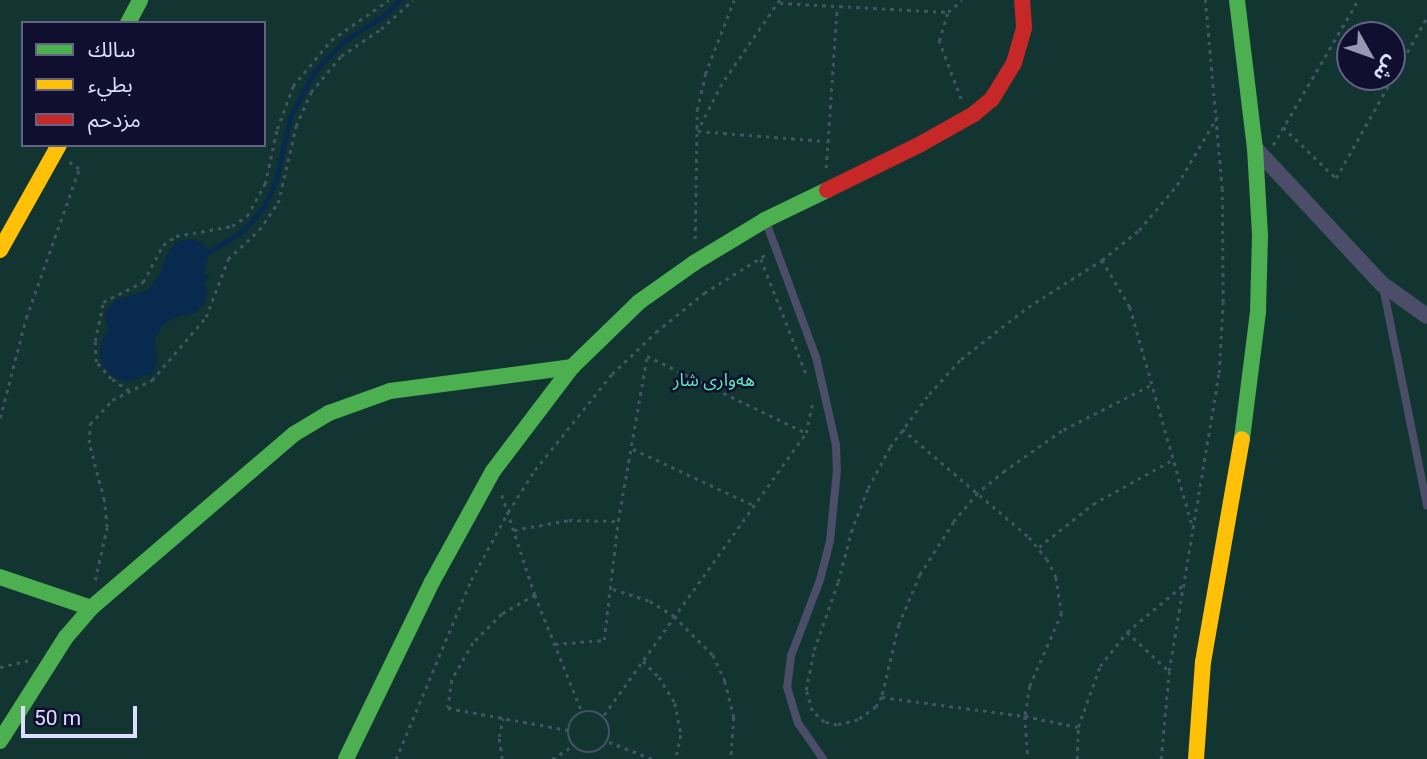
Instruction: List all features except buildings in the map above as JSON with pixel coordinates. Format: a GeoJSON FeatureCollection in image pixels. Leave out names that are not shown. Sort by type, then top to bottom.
{"type":"FeatureCollection","features":[{"type":"Feature","properties":{"kind":"street"},"geometry":{"type":"LineString","coordinates":[[129,21],[140,0]]}},
{"type":"Feature","properties":{"kind":"street"},"geometry":{"type":"LineString","coordinates":[[346,759],[432,582],[494,471],[572,368],[639,302],[695,262],[765,220],[917,146],[970,117],[992,99],[1014,63],[1024,27],[1022,0]]}},
{"type":"Feature","properties":{"kind":"street"},"geometry":{"type":"LineString","coordinates":[[1196,759],[1203,662],[1243,432],[1257,324],[1260,154],[1237,0]]}},
{"type":"Feature","properties":{"kind":"street"},"geometry":{"type":"LineString","coordinates":[[0,250],[57,148]]}},
{"type":"Feature","properties":{"kind":"street"},"geometry":{"type":"LineString","coordinates":[[1260,154],[1382,284],[1427,316]]}},
{"type":"Feature","properties":{"kind":"street"},"geometry":{"type":"LineString","coordinates":[[0,741],[66,637],[91,608],[284,442],[329,412],[390,391],[412,387],[572,368]]}},
{"type":"Feature","properties":{"kind":"street"},"geometry":{"type":"LineString","coordinates":[[0,577],[91,608]]}},
{"type":"Feature","properties":{"kind":"lane"},"geometry":{"type":"LineString","coordinates":[[765,220],[816,357],[836,445],[836,480],[830,541],[820,580],[791,656],[787,688],[798,723],[823,759]]}},
{"type":"Feature","properties":{"kind":"lane"},"geometry":{"type":"LineString","coordinates":[[1382,284],[1427,506]]}},
{"type":"Feature","properties":{"kind":"path"},"geometry":{"type":"LineString","coordinates":[[130,391],[111,379],[96,362],[98,317],[103,302],[143,282],[169,240],[185,232],[232,226],[247,216],[265,184],[277,129],[293,86],[331,40],[389,0]]}},
{"type":"Feature","properties":{"kind":"path"},"geometry":{"type":"LineString","coordinates":[[91,608],[107,527],[104,500],[91,456],[88,431],[104,406],[152,380],[198,328],[212,306],[228,259],[270,216],[284,186],[296,126],[311,92],[341,56],[381,29],[413,0]]}},
{"type":"Feature","properties":{"kind":"path"},"geometry":{"type":"LineString","coordinates":[[695,262],[697,110],[705,74],[734,0]]}},
{"type":"Feature","properties":{"kind":"path"},"geometry":{"type":"LineString","coordinates":[[962,0],[948,12],[940,31],[940,50],[970,117]]}},
{"type":"Feature","properties":{"kind":"path"},"geometry":{"type":"LineString","coordinates":[[1161,759],[1169,671],[1219,373],[1222,325],[1224,245],[1217,117],[1205,0]]}},
{"type":"Feature","properties":{"kind":"path"},"geometry":{"type":"LineString","coordinates":[[1260,154],[1283,127],[1358,0]]}},
{"type":"Feature","properties":{"kind":"path"},"geometry":{"type":"LineString","coordinates":[[698,131],[722,84],[779,1],[837,8],[948,12]]}},
{"type":"Feature","properties":{"kind":"path"},"geometry":{"type":"LineString","coordinates":[[826,189],[825,141],[837,8]]}},
{"type":"Feature","properties":{"kind":"path"},"geometry":{"type":"LineString","coordinates":[[1283,127],[1336,178],[1427,18]]}},
{"type":"Feature","properties":{"kind":"path"},"geometry":{"type":"LineString","coordinates":[[1150,386],[1062,431],[978,493],[954,522],[920,575],[899,625],[882,697],[867,715],[836,725],[824,722],[812,712],[806,690],[814,650],[838,582],[851,532],[868,488],[902,429],[970,351],[1028,307],[1102,260],[1154,214],[1177,184],[1217,117]]}},
{"type":"Feature","properties":{"kind":"path"},"geometry":{"type":"LineString","coordinates":[[698,131],[825,141]]}},
{"type":"Feature","properties":{"kind":"path"},"geometry":{"type":"LineString","coordinates":[[0,418],[29,308],[79,169],[57,148]]}},
{"type":"Feature","properties":{"kind":"path"},"geometry":{"type":"LineString","coordinates":[[396,759],[471,580],[508,512],[535,470],[611,374],[656,332],[704,293],[776,250]]}},
{"type":"Feature","properties":{"kind":"path"},"geometry":{"type":"LineString","coordinates":[[761,259],[806,373]]}},
{"type":"Feature","properties":{"kind":"path"},"geometry":{"type":"LineString","coordinates":[[1102,260],[1130,307],[1150,386],[1193,527]]}},
{"type":"Feature","properties":{"kind":"path"},"geometry":{"type":"LineString","coordinates":[[555,644],[604,640],[618,522],[633,449],[646,356],[806,433]]}},
{"type":"Feature","properties":{"kind":"path"},"geometry":{"type":"LineString","coordinates":[[604,715],[806,433],[813,400]]}},
{"type":"Feature","properties":{"kind":"path"},"geometry":{"type":"LineString","coordinates":[[902,429],[1039,547],[1056,577],[1062,613],[1034,671],[1025,716],[1028,759]]}},
{"type":"Feature","properties":{"kind":"path"},"geometry":{"type":"LineString","coordinates":[[633,449],[753,505]]}},
{"type":"Feature","properties":{"kind":"path"},"geometry":{"type":"LineString","coordinates":[[1039,547],[1093,504],[1172,460]]}},
{"type":"Feature","properties":{"kind":"path"},"geometry":{"type":"LineString","coordinates":[[508,512],[535,595],[582,712]]}},
{"type":"Feature","properties":{"kind":"path"},"geometry":{"type":"LineString","coordinates":[[514,530],[569,520],[618,522]]}},
{"type":"Feature","properties":{"kind":"path"},"geometry":{"type":"LineString","coordinates":[[1077,759],[1078,727],[1100,666],[1127,632],[1182,586]]}},
{"type":"Feature","properties":{"kind":"path"},"geometry":{"type":"LineString","coordinates":[[612,589],[650,601],[674,616],[701,640],[713,655],[725,681],[734,717],[731,759]]}},
{"type":"Feature","properties":{"kind":"path"},"geometry":{"type":"LineString","coordinates":[[535,595],[513,606],[482,632],[456,669],[448,693],[448,708],[568,730]]}},
{"type":"Feature","properties":{"kind":"path"},"geometry":{"type":"LineString","coordinates":[[1127,632],[1169,671]]}},
{"type":"Feature","properties":{"kind":"path"},"geometry":{"type":"LineString","coordinates":[[0,667],[25,660],[45,668]]}},
{"type":"Feature","properties":{"kind":"path"},"geometry":{"type":"LineString","coordinates":[[643,661],[659,677],[675,703],[681,735],[676,759]]}},
{"type":"Feature","properties":{"kind":"path"},"geometry":{"type":"LineString","coordinates":[[882,697],[1025,716],[1078,727]]}},
{"type":"Feature","properties":{"kind":"path"},"geometry":{"type":"LineString","coordinates":[[573,746],[568,730],[571,719],[590,710],[604,715],[611,728],[609,742],[592,753]]}},
{"type":"Feature","properties":{"kind":"path"},"geometry":{"type":"LineString","coordinates":[[502,759],[499,737],[503,718]]}},
{"type":"Feature","properties":{"kind":"path"},"geometry":{"type":"LineString","coordinates":[[609,742],[653,759]]}},
{"type":"Feature","properties":{"kind":"path"},"geometry":{"type":"LineString","coordinates":[[573,746],[592,753]]}},
{"type":"Feature","properties":{"kind":"path"},"geometry":{"type":"LineString","coordinates":[[552,759],[573,746]]}},
{"type":"Feature","properties":{"kind":"path"},"geometry":{"type":"LineString","coordinates":[[592,753],[594,759]]}},
{"type":"Feature","properties":{"kind":"green space","name":"هەواری شار"},"geometry":{"type":"Polygon","coordinates":[[[0,0],[1427,0],[1427,759],[0,759],[0,0]]]}},
{"type":"Feature","properties":{"kind":"water"},"geometry":{"type":"Polygon","coordinates":[[[191,239],[201,242],[209,252],[204,273],[210,278],[204,282],[207,294],[204,305],[195,313],[173,318],[162,326],[155,339],[157,364],[151,377],[147,374],[136,380],[125,381],[114,377],[104,368],[100,354],[101,342],[109,329],[105,319],[107,309],[116,300],[148,290],[159,275],[170,249],[179,241],[191,239]]]}},
{"type":"Feature","properties":{"kind":"waterway"},"geometry":{"type":"LineString","coordinates":[[209,252],[243,231],[264,207],[276,180],[290,118],[314,72],[343,42],[386,14],[400,0]]}},
{"type":"Feature","properties":{"kind":"traffic: fast"},"geometry":{"type":"LineString","coordinates":[[129,21],[140,0]]}},
{"type":"Feature","properties":{"kind":"traffic: fast"},"geometry":{"type":"LineString","coordinates":[[1237,0],[1255,148],[1260,235],[1258,312],[1242,439]]}},
{"type":"Feature","properties":{"kind":"traffic: fast"},"geometry":{"type":"LineString","coordinates":[[346,759],[432,582],[493,471],[572,367],[639,302],[694,263],[765,220],[827,190]]}},
{"type":"Feature","properties":{"kind":"traffic: fast"},"geometry":{"type":"LineString","coordinates":[[0,741],[66,637],[91,608],[294,434],[329,413],[390,391],[572,367]]}},
{"type":"Feature","properties":{"kind":"traffic: fast"},"geometry":{"type":"LineString","coordinates":[[0,577],[91,608]]}},
{"type":"Feature","properties":{"kind":"traffic: slow"},"geometry":{"type":"LineString","coordinates":[[0,250],[58,147]]}},
{"type":"Feature","properties":{"kind":"traffic: slow"},"geometry":{"type":"LineString","coordinates":[[1196,759],[1203,662],[1242,439]]}},
{"type":"Feature","properties":{"kind":"traffic: jam"},"geometry":{"type":"LineString","coordinates":[[827,190],[917,146],[974,114],[992,99],[1014,63],[1024,27],[1022,0]]}}]}
